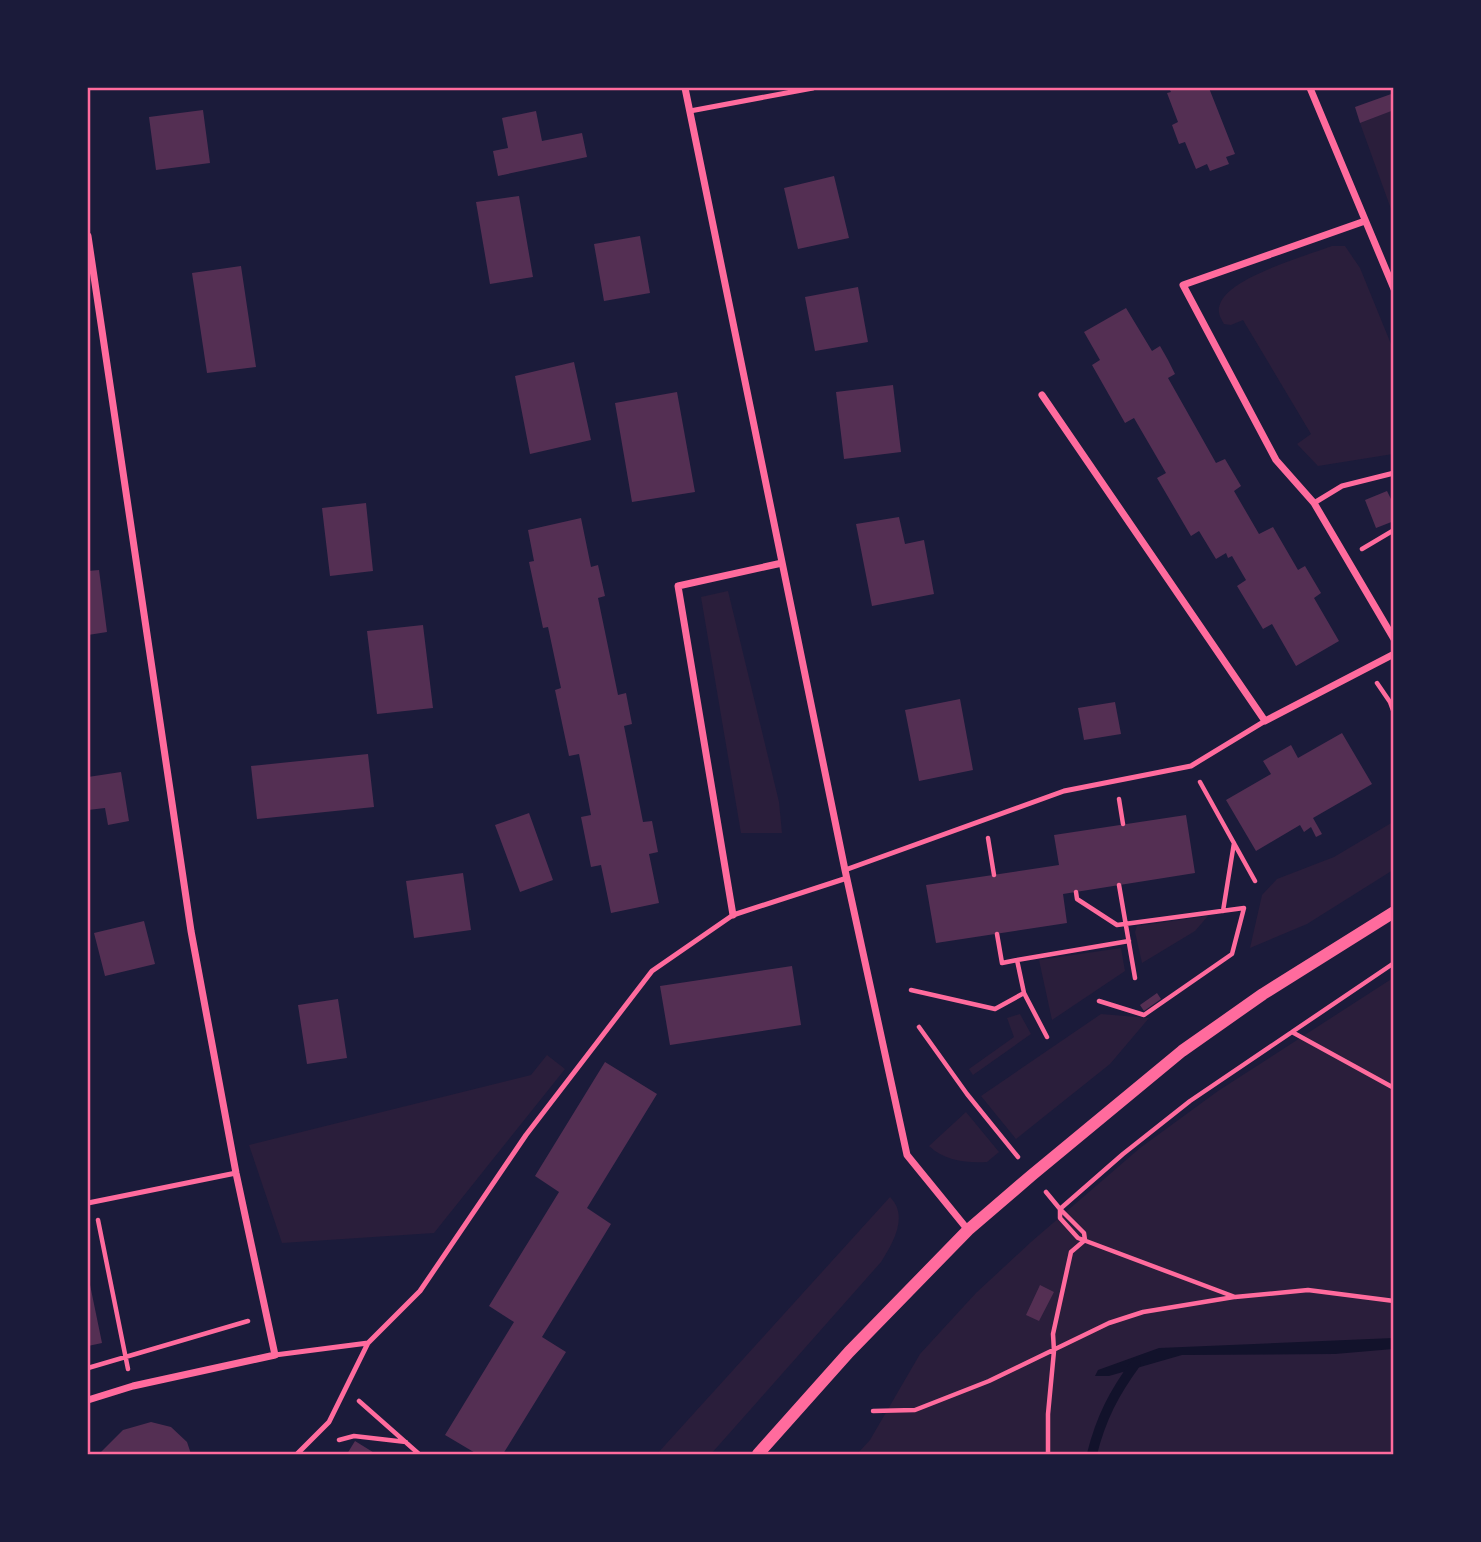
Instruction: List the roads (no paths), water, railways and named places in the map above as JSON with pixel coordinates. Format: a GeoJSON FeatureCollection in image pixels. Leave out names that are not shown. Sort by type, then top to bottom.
{"type":"FeatureCollection","features":[{"type":"Feature","properties":{"kind":"street"},"geometry":{"type":"LineString","coordinates":[[685,88],[846,874],[907,1155],[968,1230]]}},
{"type":"Feature","properties":{"kind":"street"},"geometry":{"type":"LineString","coordinates":[[1310,88],[1394,289]]}},
{"type":"Feature","properties":{"kind":"street"},"geometry":{"type":"LineString","coordinates":[[1365,221],[1183,285],[1276,460],[1314,503],[1394,639]]}},
{"type":"Feature","properties":{"kind":"street"},"geometry":{"type":"LineString","coordinates":[[88,236],[191,931],[236,1173],[275,1355],[133,1386],[88,1400]]}},
{"type":"Feature","properties":{"kind":"street"},"geometry":{"type":"LineString","coordinates":[[1042,395],[1265,720],[1394,654]]}},
{"type":"Feature","properties":{"kind":"street"},"geometry":{"type":"LineString","coordinates":[[733,915],[678,586],[782,563]]}},
{"type":"Feature","properties":{"kind":"street"},"geometry":{"type":"LineString","coordinates":[[758,1454],[849,1352],[968,1230],[1032,1175],[1182,1051],[1263,994],[1394,912]]}},
{"type":"Feature","properties":{"kind":"lane"},"geometry":{"type":"LineString","coordinates":[[690,111],[813,88]]}},
{"type":"Feature","properties":{"kind":"lane"},"geometry":{"type":"LineString","coordinates":[[1314,503],[1342,486],[1394,473]]}},
{"type":"Feature","properties":{"kind":"lane"},"geometry":{"type":"LineString","coordinates":[[296,1454],[329,1422],[368,1343],[420,1291],[526,1135],[652,971],[733,915],[1064,791],[1191,765],[1265,720]]}},
{"type":"Feature","properties":{"kind":"lane"},"geometry":{"type":"LineString","coordinates":[[88,1203],[236,1173]]}},
{"type":"Feature","properties":{"kind":"lane"},"geometry":{"type":"LineString","coordinates":[[275,1355],[368,1343]]}},
{"type":"Feature","properties":{"kind":"waterway"},"geometry":{"type":"LineString","coordinates":[[1092,1454],[1109,1406],[1136,1363]]}}]}
